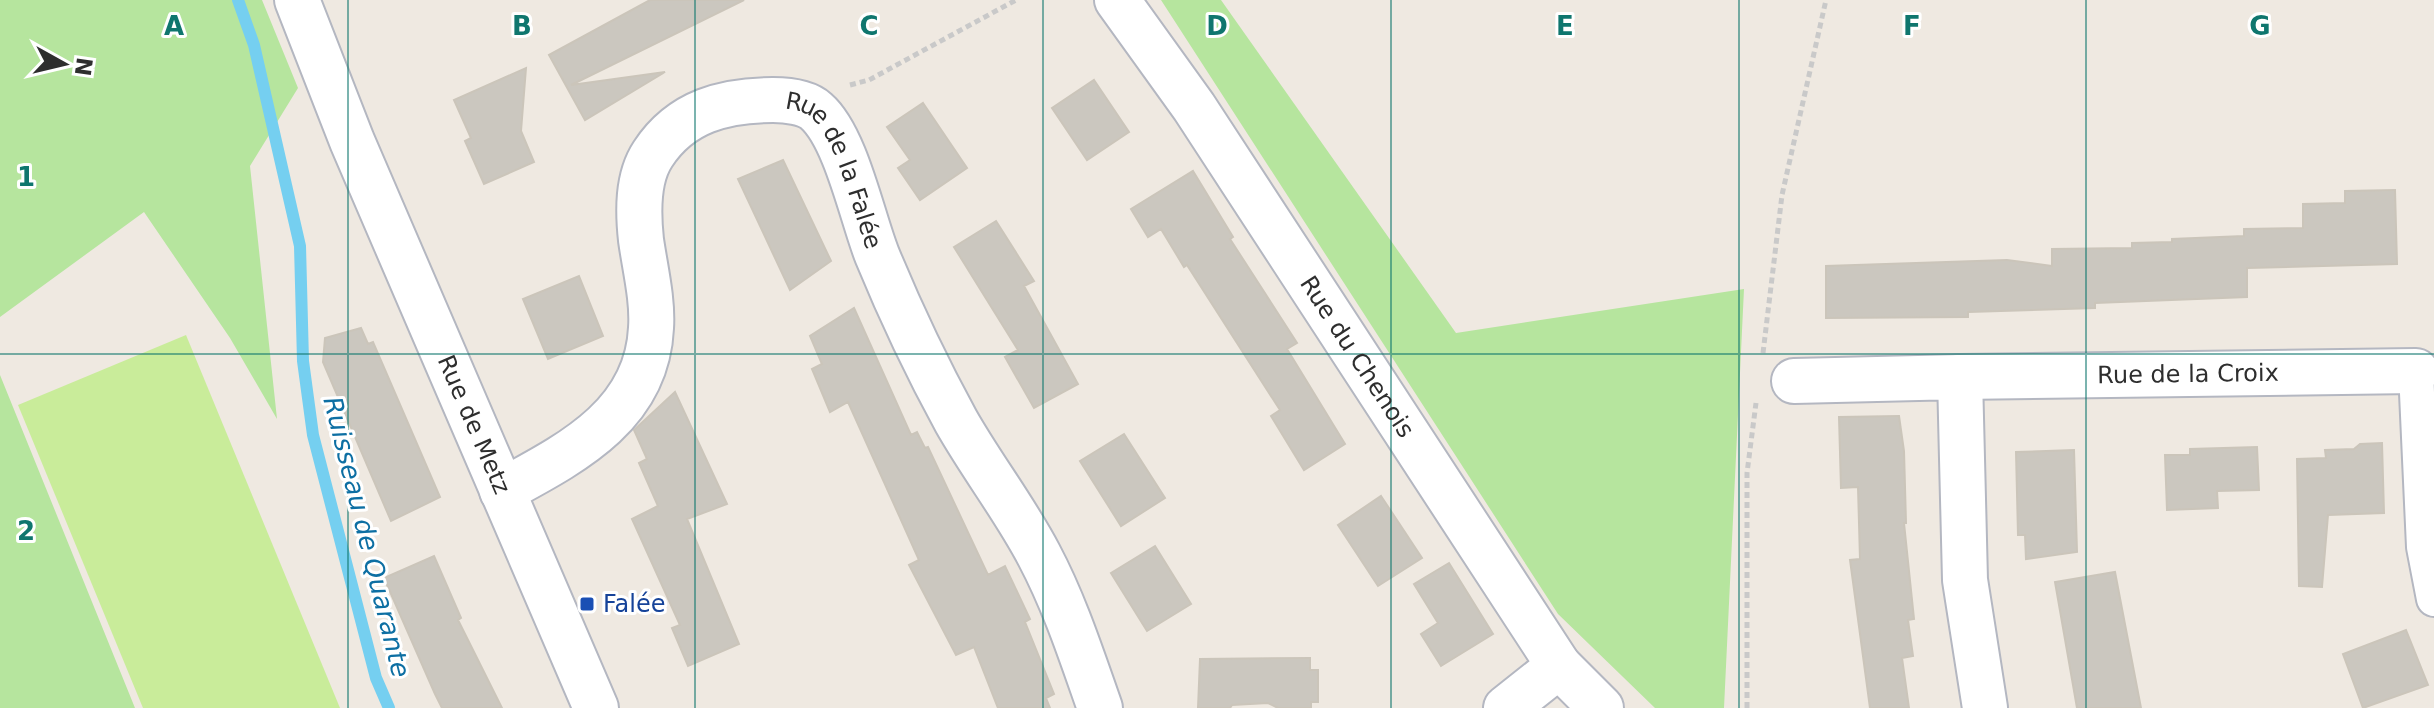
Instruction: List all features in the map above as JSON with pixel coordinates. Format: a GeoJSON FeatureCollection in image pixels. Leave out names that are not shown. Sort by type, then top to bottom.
{"type":"FeatureCollection","features":[{"type":"Feature","properties":{"kind":"street","name":"Rue de Metz"},"geometry":{"type":"LineString","coordinates":[[297,0],[352,141],[596,708]]}},
{"type":"Feature","properties":{"kind":"street","name":"Rue du Chenois"},"geometry":{"type":"LineString","coordinates":[[1117,0],[1194,107],[1559,666],[1601,708]]}},
{"type":"Feature","properties":{"kind":"street","name":"Rue de la Falée"},"geometry":{"type":"LineString","coordinates":[[502,491],[571,452],[613,419],[631,395],[645,366],[652,326],[640,226],[641,184],[651,157],[669,133],[698,113],[741,100],[788,100],[815,109],[832,133],[846,165],[877,254],[917,344],[957,421],[1039,555],[1073,630],[1100,708]]}},
{"type":"Feature","properties":{"kind":"street"},"geometry":{"type":"LineString","coordinates":[[2416,371],[2424,547],[2434,599]]}},
{"type":"Feature","properties":{"kind":"street","name":"Rue de la Croix"},"geometry":{"type":"LineString","coordinates":[[1794,381],[2416,371]]}},
{"type":"Feature","properties":{"kind":"street"},"geometry":{"type":"LineString","coordinates":[[1960,377],[1965,580],[1985,708]]}},
{"type":"Feature","properties":{"kind":"street"},"geometry":{"type":"LineString","coordinates":[[1506,708],[1559,666]]}},
{"type":"Feature","properties":{"kind":"path"},"geometry":{"type":"LineString","coordinates":[[788,100],[869,80],[1016,0]]}},
{"type":"Feature","properties":{"kind":"green space"},"geometry":{"type":"Polygon","coordinates":[[[0,0],[262,0],[298,88],[250,166],[277,419],[230,338],[144,212],[0,317],[0,0]]]}},
{"type":"Feature","properties":{"kind":"green space"},"geometry":{"type":"Polygon","coordinates":[[[1161,0],[1221,0],[1456,333],[1744,289],[1724,708],[1655,708],[1558,614],[1161,0]]]}},
{"type":"Feature","properties":{"kind":"green space"},"geometry":{"type":"Polygon","coordinates":[[[186,335],[340,708],[143,708],[18,405],[186,335]]]}},
{"type":"Feature","properties":{"kind":"green space"},"geometry":{"type":"Polygon","coordinates":[[[0,375],[135,708],[0,708],[0,375]]]}},
{"type":"Feature","properties":{"kind":"building"},"geometry":{"type":"Polygon","coordinates":[[[650,0],[744,0],[571,85],[665,72],[585,120],[549,55],[650,0]]]}},
{"type":"Feature","properties":{"kind":"building"},"geometry":{"type":"Polygon","coordinates":[[[526,68],[521,131],[534,162],[484,184],[465,141],[471,138],[454,100],[526,68]]]}},
{"type":"Feature","properties":{"kind":"building"},"geometry":{"type":"Polygon","coordinates":[[[1094,80],[1129,132],[1087,160],[1052,108],[1094,80]]]}},
{"type":"Feature","properties":{"kind":"building"},"geometry":{"type":"Polygon","coordinates":[[[923,103],[967,168],[920,200],[898,168],[910,160],[887,127],[923,103]]]}},
{"type":"Feature","properties":{"kind":"building"},"geometry":{"type":"Polygon","coordinates":[[[783,160],[831,261],[790,290],[738,179],[783,160]]]}},
{"type":"Feature","properties":{"kind":"building"},"geometry":{"type":"Polygon","coordinates":[[[1193,171],[1233,237],[1230,239],[1297,343],[1287,349],[1345,444],[1304,470],[1271,416],[1280,410],[1187,265],[1184,267],[1161,229],[1148,237],[1131,209],[1193,171]]]}},
{"type":"Feature","properties":{"kind":"building"},"geometry":{"type":"Polygon","coordinates":[[[2395,190],[2397,264],[2247,268],[2247,297],[2095,303],[2095,308],[1968,312],[1968,317],[1826,318],[1826,266],[2007,260],[2052,266],[2052,249],[2132,248],[2132,243],[2244,236],[2244,229],[2303,228],[2303,204],[2345,203],[2345,191],[2395,190]]]}},
{"type":"Feature","properties":{"kind":"building"},"geometry":{"type":"Polygon","coordinates":[[[996,221],[1034,281],[1024,286],[1078,384],[1034,408],[1005,357],[1018,350],[954,247],[996,221]]]}},
{"type":"Feature","properties":{"kind":"building"},"geometry":{"type":"Polygon","coordinates":[[[579,276],[603,336],[548,359],[523,299],[579,276]]]}},
{"type":"Feature","properties":{"kind":"building"},"geometry":{"type":"Polygon","coordinates":[[[854,308],[911,435],[917,432],[925,448],[928,447],[988,575],[1005,566],[1030,619],[1025,622],[1054,694],[1046,698],[1050,708],[998,708],[974,647],[956,655],[909,565],[919,560],[848,402],[830,412],[812,369],[822,364],[810,336],[854,308]]]}},
{"type":"Feature","properties":{"kind":"building"},"geometry":{"type":"Polygon","coordinates":[[[361,328],[368,344],[373,342],[440,497],[391,521],[323,362],[325,338],[361,328]]]}},
{"type":"Feature","properties":{"kind":"building"},"geometry":{"type":"Polygon","coordinates":[[[675,392],[727,504],[687,519],[739,644],[688,666],[672,628],[680,625],[632,519],[658,506],[639,463],[647,459],[634,430],[675,392]]]}},
{"type":"Feature","properties":{"kind":"building"},"geometry":{"type":"Polygon","coordinates":[[[1899,416],[1904,451],[1904,523],[1914,619],[1908,620],[1913,656],[1902,658],[1909,708],[1870,708],[1850,560],[1860,559],[1858,487],[1841,488],[1839,417],[1899,416]]]}},
{"type":"Feature","properties":{"kind":"building"},"geometry":{"type":"Polygon","coordinates":[[[1124,434],[1165,498],[1121,526],[1080,461],[1124,434]]]}},
{"type":"Feature","properties":{"kind":"building"},"geometry":{"type":"Polygon","coordinates":[[[2382,443],[2384,513],[2328,515],[2322,587],[2299,586],[2297,459],[2326,458],[2325,450],[2354,449],[2360,444],[2382,443]]]}},
{"type":"Feature","properties":{"kind":"building"},"geometry":{"type":"Polygon","coordinates":[[[2257,447],[2259,490],[2217,491],[2218,508],[2167,510],[2165,455],[2190,455],[2190,449],[2257,447]]]}},
{"type":"Feature","properties":{"kind":"building"},"geometry":{"type":"Polygon","coordinates":[[[2074,450],[2077,552],[2026,559],[2025,535],[2018,535],[2016,452],[2074,450]]]}},
{"type":"Feature","properties":{"kind":"building"},"geometry":{"type":"Polygon","coordinates":[[[1381,496],[1422,558],[1378,586],[1338,525],[1381,496]]]}},
{"type":"Feature","properties":{"kind":"building"},"geometry":{"type":"Polygon","coordinates":[[[1155,546],[1191,604],[1147,631],[1111,573],[1155,546]]]}},
{"type":"Feature","properties":{"kind":"building"},"geometry":{"type":"Polygon","coordinates":[[[434,556],[461,618],[458,620],[502,708],[442,708],[435,694],[384,578],[434,556]]]}},
{"type":"Feature","properties":{"kind":"building"},"geometry":{"type":"Polygon","coordinates":[[[1449,563],[1493,634],[1441,666],[1421,634],[1438,623],[1414,584],[1449,563]]]}},
{"type":"Feature","properties":{"kind":"building"},"geometry":{"type":"Polygon","coordinates":[[[2115,572],[2141,708],[2077,708],[2055,582],[2115,572]]]}},
{"type":"Feature","properties":{"kind":"building"},"geometry":{"type":"Polygon","coordinates":[[[2406,630],[2428,685],[2363,708],[2343,654],[2406,630]]]}},
{"type":"Feature","properties":{"kind":"building"},"geometry":{"type":"Polygon","coordinates":[[[1310,658],[1310,670],[1318,670],[1318,702],[1311,702],[1311,708],[1278,708],[1268,703],[1198,708],[1200,659],[1310,658]]]}},
{"type":"Feature","properties":{"kind":"waterway","name":"Ruisseau de Quarante"},"geometry":{"type":"LineString","coordinates":[[238,0],[254,45],[300,246],[303,361],[313,435],[376,678],[389,708]]}},
{"type":"Feature","properties":{"kind":"place","name":"Falée"},"geometry":{"type":"Point","coordinates":[587,604]}}]}
